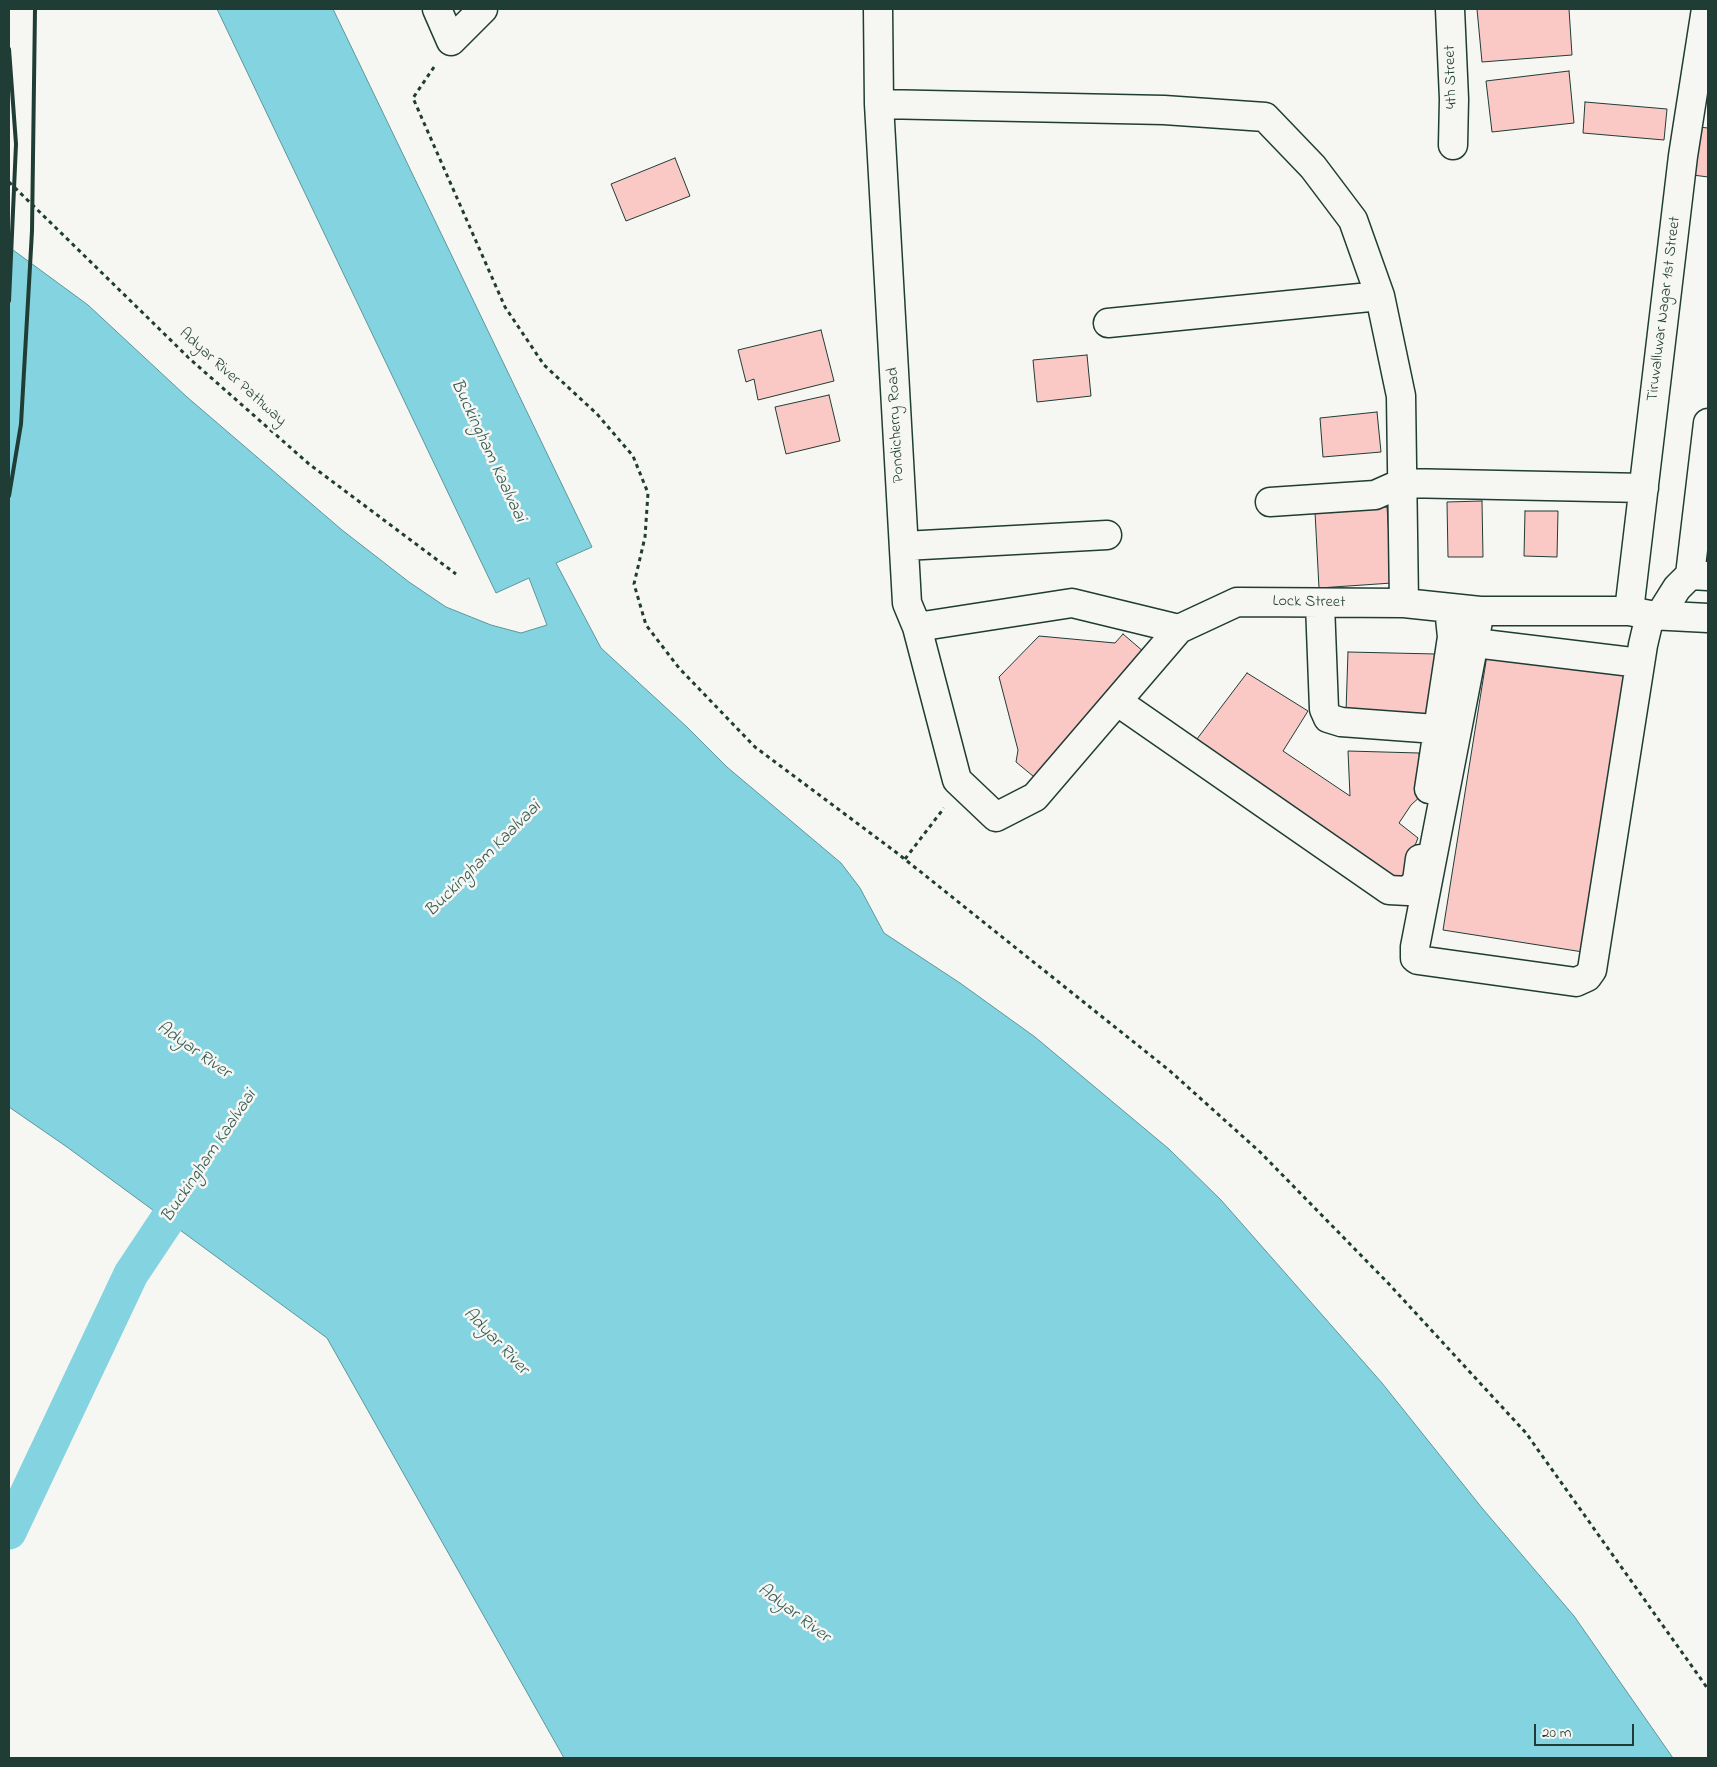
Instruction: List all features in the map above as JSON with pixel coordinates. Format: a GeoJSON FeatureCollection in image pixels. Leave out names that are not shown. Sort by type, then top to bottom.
{"type":"FeatureCollection","features":[{"type":"Feature","properties":{"kind":"street"},"geometry":{"type":"LineString","coordinates":[[437,9],[451,41],[483,9]]}},
{"type":"Feature","properties":{"kind":"street","name":"Pondicherry Road"},"geometry":{"type":"LineString","coordinates":[[878,9],[879,104],[907,604],[918,627],[957,780],[996,817]]}},
{"type":"Feature","properties":{"kind":"street","name":"4th Street"},"geometry":{"type":"LineString","coordinates":[[1450,9],[1454,99],[1453,145]]}},
{"type":"Feature","properties":{"kind":"street","name":"Tiruvalluvar Nagar 1st Street"},"geometry":{"type":"LineString","coordinates":[[1475,643],[1414,947],[1415,958],[1418,960],[1576,982],[1587,977],[1592,970],[1640,663],[1646,614],[1644,488],[1683,156],[1706,9]]}},
{"type":"Feature","properties":{"kind":"street"},"geometry":{"type":"LineString","coordinates":[[879,104],[1164,110],[1265,117],[1313,167],[1353,220],[1380,296],[1401,396],[1404,603]]}},
{"type":"Feature","properties":{"kind":"street"},"geometry":{"type":"LineString","coordinates":[[1108,323],[1380,296]]}},
{"type":"Feature","properties":{"kind":"street"},"geometry":{"type":"LineString","coordinates":[[1646,614],[1677,588],[1699,576],[1708,423]]}},
{"type":"Feature","properties":{"kind":"street"},"geometry":{"type":"LineString","coordinates":[[1270,502],[1375,495],[1402,483],[1644,488]]}},
{"type":"Feature","properties":{"kind":"street"},"geometry":{"type":"LineString","coordinates":[[904,546],[1108,535]]}},
{"type":"Feature","properties":{"kind":"street","name":"Lock Street"},"geometry":{"type":"LineString","coordinates":[[996,817],[1035,797],[1179,629],[1237,602],[1320,604],[1404,603],[1480,611],[1646,614],[1708,618]]}},
{"type":"Feature","properties":{"kind":"street"},"geometry":{"type":"LineString","coordinates":[[918,627],[1072,603],[1179,629]]}},
{"type":"Feature","properties":{"kind":"street"},"geometry":{"type":"LineString","coordinates":[[1320,604],[1324,709],[1328,718],[1340,722],[1436,729]]}},
{"type":"Feature","properties":{"kind":"street"},"geometry":{"type":"LineString","coordinates":[[1118,702],[1389,890],[1408,892],[1417,881],[1436,729],[1452,637],[1449,608]]}},
{"type":"Feature","properties":{"kind":"street"},"geometry":{"type":"LineString","coordinates":[[1480,611],[1475,643],[1640,663]]}},
{"type":"Feature","properties":{"kind":"path"},"geometry":{"type":"LineString","coordinates":[[451,41],[414,98],[505,307],[544,365],[597,414],[632,456],[648,493],[646,537],[634,584],[646,624],[679,668],[755,746],[904,859],[1170,1071],[1260,1152],[1388,1283],[1526,1433],[1708,1688]]}},
{"type":"Feature","properties":{"kind":"path","name":"Adyar River Pathway"},"geometry":{"type":"LineString","coordinates":[[9,182],[191,360],[309,464],[456,574]]}},
{"type":"Feature","properties":{"kind":"path"},"geometry":{"type":"LineString","coordinates":[[904,859],[962,785]]}},
{"type":"Feature","properties":{"kind":"water","name":"Adyar River"},"geometry":{"type":"Polygon","coordinates":[[[217,9],[333,9],[592,547],[556,563],[601,648],[687,727],[727,767],[841,863],[860,888],[884,933],[960,983],[1035,1037],[1169,1149],[1221,1200],[1382,1383],[1482,1508],[1574,1616],[1673,1758],[564,1758],[327,1338],[67,1147],[9,1107],[9,247],[88,305],[187,397],[342,530],[409,582],[446,607],[491,625],[521,633],[547,625],[529,578],[496,593],[217,9]]]}},
{"type":"Feature","properties":{"kind":"building"},"geometry":{"type":"Polygon","coordinates":[[[1477,9],[1569,9],[1572,55],[1482,62],[1477,9]]]}},
{"type":"Feature","properties":{"kind":"building"},"geometry":{"type":"Polygon","coordinates":[[[1569,71],[1574,123],[1492,132],[1486,81],[1569,71]]]}},
{"type":"Feature","properties":{"kind":"building"},"geometry":{"type":"Polygon","coordinates":[[[1585,102],[1667,109],[1664,140],[1583,133],[1585,102]]]}},
{"type":"Feature","properties":{"kind":"building"},"geometry":{"type":"Polygon","coordinates":[[[1699,127],[1708,128],[1708,177],[1693,175],[1699,127]]]}},
{"type":"Feature","properties":{"kind":"building"},"geometry":{"type":"Polygon","coordinates":[[[675,158],[690,196],[626,221],[611,184],[675,158]]]}},
{"type":"Feature","properties":{"kind":"building"},"geometry":{"type":"Polygon","coordinates":[[[821,330],[834,381],[758,400],[754,379],[746,382],[738,350],[821,330]]]}},
{"type":"Feature","properties":{"kind":"building"},"geometry":{"type":"Polygon","coordinates":[[[1087,355],[1091,396],[1037,402],[1033,360],[1087,355]]]}},
{"type":"Feature","properties":{"kind":"building"},"geometry":{"type":"Polygon","coordinates":[[[829,395],[840,441],[786,454],[775,407],[829,395]]]}},
{"type":"Feature","properties":{"kind":"building"},"geometry":{"type":"Polygon","coordinates":[[[1377,412],[1381,452],[1323,457],[1320,418],[1377,412]]]}},
{"type":"Feature","properties":{"kind":"building"},"geometry":{"type":"Polygon","coordinates":[[[1482,501],[1483,557],[1448,557],[1447,502],[1482,501]]]}},
{"type":"Feature","properties":{"kind":"building"},"geometry":{"type":"Polygon","coordinates":[[[1387,507],[1392,583],[1319,588],[1315,512],[1387,507]]]}},
{"type":"Feature","properties":{"kind":"building"},"geometry":{"type":"Polygon","coordinates":[[[1525,511],[1558,511],[1557,557],[1524,556],[1525,511]]]}},
{"type":"Feature","properties":{"kind":"building"},"geometry":{"type":"Polygon","coordinates":[[[1123,634],[1151,658],[1039,781],[1016,762],[1018,750],[999,677],[1039,636],[1115,643],[1123,634]]]}},
{"type":"Feature","properties":{"kind":"building"},"geometry":{"type":"Polygon","coordinates":[[[1488,649],[1629,671],[1583,952],[1443,930],[1488,649]]]}},
{"type":"Feature","properties":{"kind":"building"},"geometry":{"type":"Polygon","coordinates":[[[1348,652],[1436,654],[1433,715],[1346,712],[1348,652]]]}},
{"type":"Feature","properties":{"kind":"building"},"geometry":{"type":"Polygon","coordinates":[[[1247,673],[1308,711],[1283,751],[1350,796],[1348,751],[1419,753],[1423,794],[1411,805],[1399,823],[1418,838],[1399,885],[1197,739],[1247,673]]]}},
{"type":"Feature","properties":{"kind":"waterway","name":"Buckingham Kaalvaai"},"geometry":{"type":"LineString","coordinates":[[9,1532],[131,1274],[193,1181]]}},
{"type":"Feature","properties":{"kind":"railway"},"geometry":{"type":"LineString","coordinates":[[9,496],[21,424],[32,231],[35,9]]}},
{"type":"Feature","properties":{"kind":"railway"},"geometry":{"type":"LineString","coordinates":[[9,49],[16,144],[9,301]]}}]}
